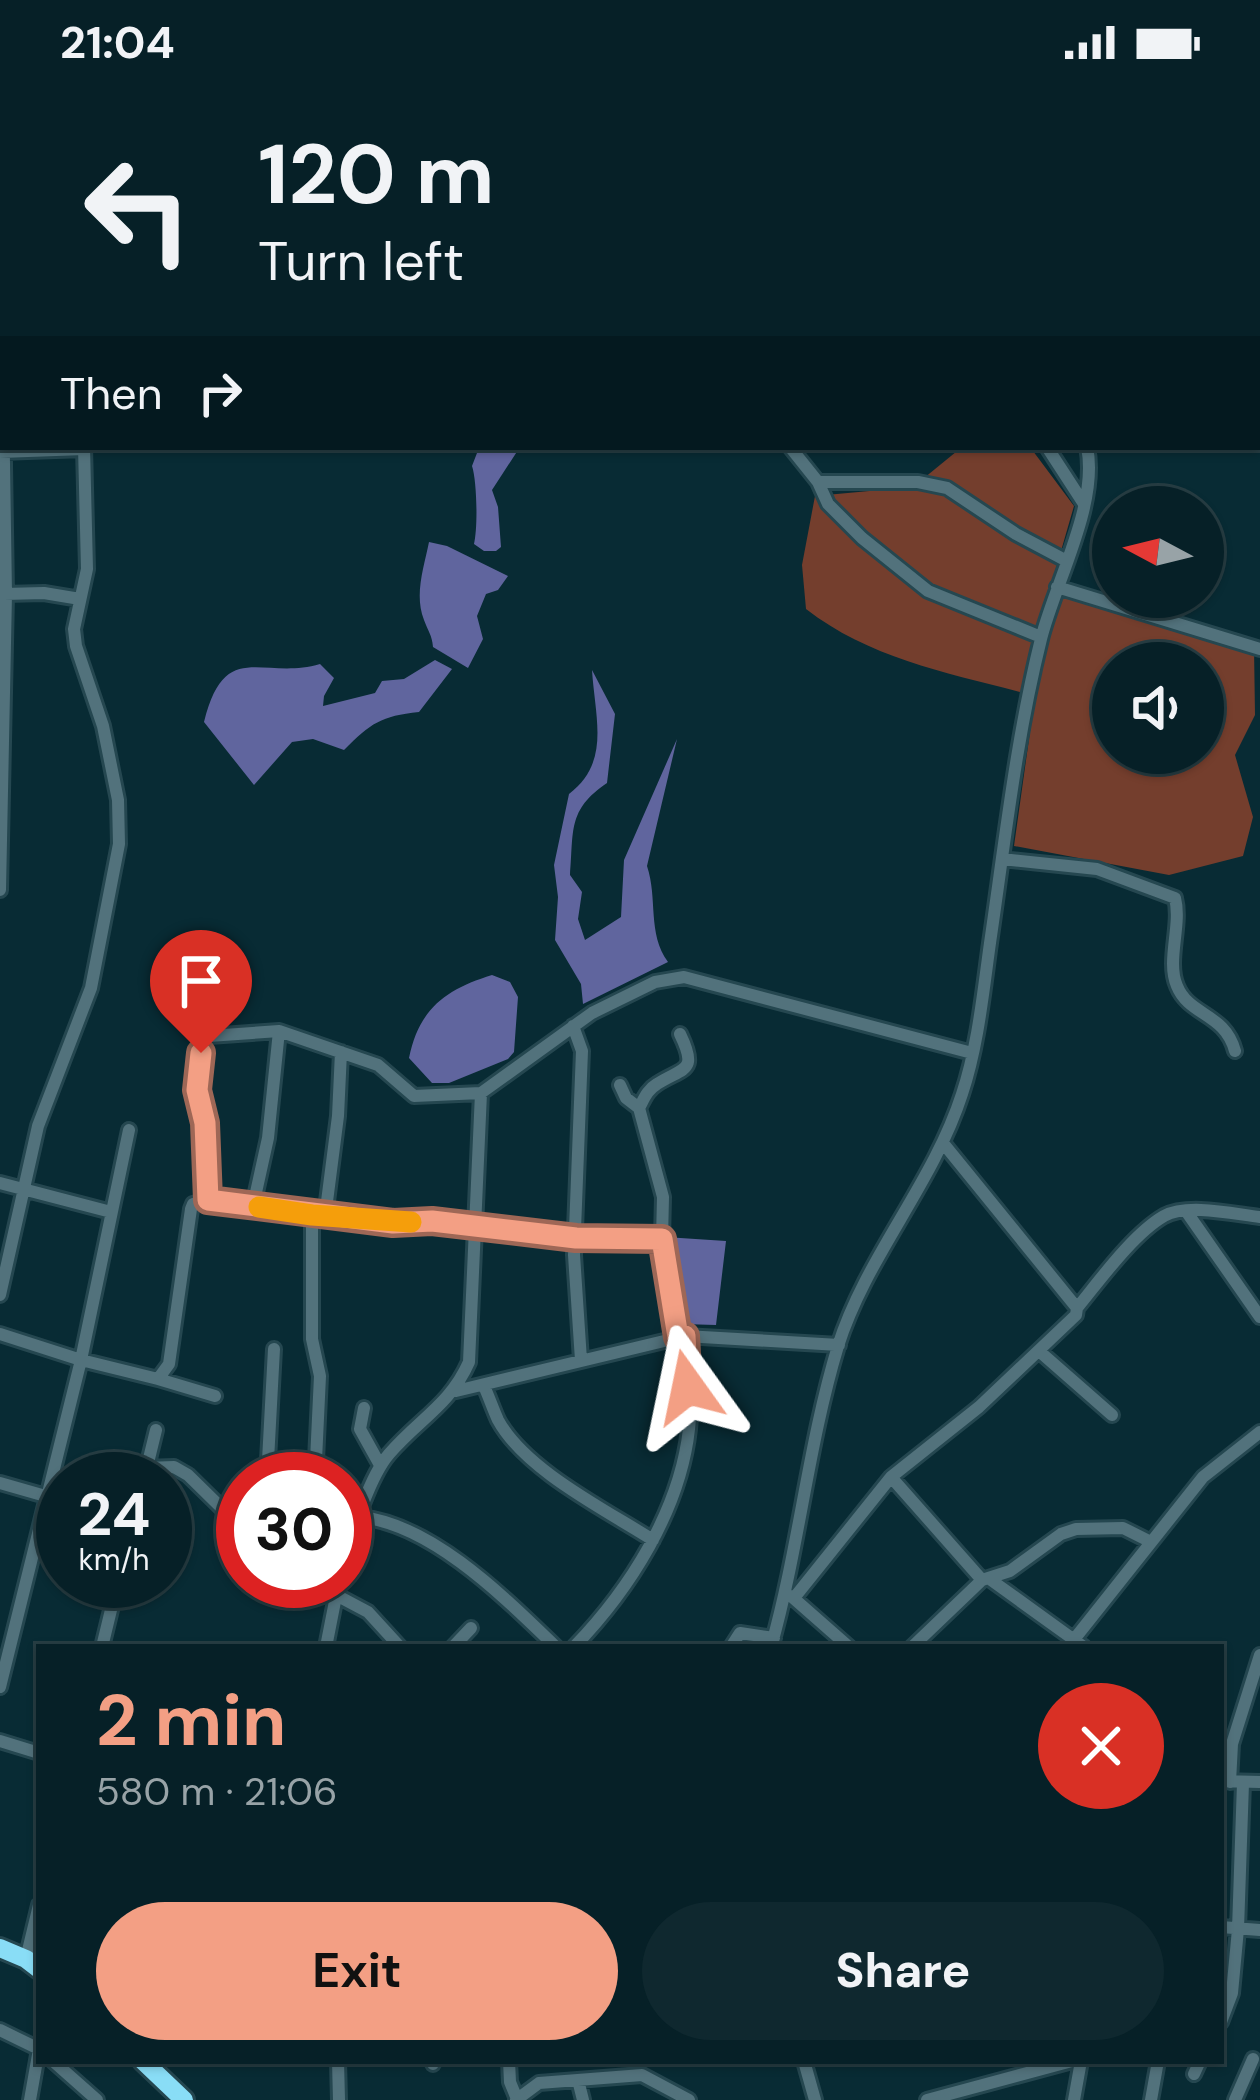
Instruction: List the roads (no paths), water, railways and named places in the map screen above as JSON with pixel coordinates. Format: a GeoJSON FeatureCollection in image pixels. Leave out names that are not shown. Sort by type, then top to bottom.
{"type":"FeatureCollection","features":[{"type":"Feature","properties":{"kind":"highway"},"geometry":{"type":"LineString","coordinates":[[0,1948],[33,1964]]}},
{"type":"Feature","properties":{"kind":"highway"},"geometry":{"type":"LineString","coordinates":[[145,2064],[184,2100]]}},
{"type":"Feature","properties":{"kind":"street"},"geometry":{"type":"LineString","coordinates":[[0,890],[1,452],[42,450]]}},
{"type":"Feature","properties":{"kind":"street"},"geometry":{"type":"LineString","coordinates":[[0,1295],[38,1126],[91,988],[119,844],[118,800],[103,726],[74,629],[87,569],[84,450]]}},
{"type":"Feature","properties":{"kind":"street"},"geometry":{"type":"LineString","coordinates":[[792,450],[818,482],[828,504],[928,591],[1041,637]]}},
{"type":"Feature","properties":{"kind":"street"},"geometry":{"type":"LineString","coordinates":[[1049,450],[1085,505]]}},
{"type":"Feature","properties":{"kind":"street"},"geometry":{"type":"LineString","coordinates":[[733,1644],[747,1631],[772,1643],[790,1595],[809,1464],[838,1345],[863,1288],[943,1143],[962,1094],[973,1053],[1016,763],[1041,637],[1085,505],[1087,450]]}},
{"type":"Feature","properties":{"kind":"street"},"geometry":{"type":"LineString","coordinates":[[818,482],[918,482],[946,488],[1066,560]]}},
{"type":"Feature","properties":{"kind":"street"},"geometry":{"type":"LineString","coordinates":[[1057,587],[1260,650]]}},
{"type":"Feature","properties":{"kind":"street"},"geometry":{"type":"LineString","coordinates":[[3,594],[80,598]]}},
{"type":"Feature","properties":{"kind":"street"},"geometry":{"type":"LineString","coordinates":[[1002,859],[1097,868],[1175,898],[1174,982],[1182,996],[1225,1026],[1234,1051]]}},
{"type":"Feature","properties":{"kind":"street"},"geometry":{"type":"LineString","coordinates":[[208,1200],[205,1123],[197,1090],[202,1042],[209,1036],[279,1031],[378,1065],[414,1096],[481,1093],[592,1013],[656,982],[683,977],[973,1053]]}},
{"type":"Feature","properties":{"kind":"street"},"geometry":{"type":"LineString","coordinates":[[573,1026],[582,1052],[576,1238],[581,1360]]}},
{"type":"Feature","properties":{"kind":"street"},"geometry":{"type":"LineString","coordinates":[[254,1206],[268,1138],[279,1031]]}},
{"type":"Feature","properties":{"kind":"street"},"geometry":{"type":"LineString","coordinates":[[639,1108],[649,1090],[678,1076],[688,1065],[689,1052],[680,1034]]}},
{"type":"Feature","properties":{"kind":"street"},"geometry":{"type":"LineString","coordinates":[[316,1452],[320,1376],[312,1339],[319,1216],[338,1116],[340,1052]]}},
{"type":"Feature","properties":{"kind":"street"},"geometry":{"type":"LineString","coordinates":[[577,1644],[652,1540],[680,1477],[690,1425],[681,1337],[662,1239],[663,1197],[639,1108],[626,1098],[620,1085]]}},
{"type":"Feature","properties":{"kind":"street"},"geometry":{"type":"LineString","coordinates":[[372,1486],[380,1465],[456,1391],[469,1362],[481,1093]]}},
{"type":"Feature","properties":{"kind":"street"},"geometry":{"type":"LineString","coordinates":[[58,1452],[129,1130]]}},
{"type":"Feature","properties":{"kind":"street"},"geometry":{"type":"LineString","coordinates":[[943,1143],[1077,1308]]}},
{"type":"Feature","properties":{"kind":"street"},"geometry":{"type":"LineString","coordinates":[[0,1183],[111,1213]]}},
{"type":"Feature","properties":{"kind":"street"},"geometry":{"type":"LineString","coordinates":[[158,1378],[169,1364],[193,1204],[208,1200],[319,1216],[576,1238],[662,1239]]}},
{"type":"Feature","properties":{"kind":"street"},"geometry":{"type":"LineString","coordinates":[[1186,1211],[1260,1317]]}},
{"type":"Feature","properties":{"kind":"street"},"geometry":{"type":"LineString","coordinates":[[790,1595],[891,1477],[979,1407],[1076,1316],[1077,1308],[1126,1251],[1165,1216],[1186,1211],[1260,1217]]}},
{"type":"Feature","properties":{"kind":"street"},"geometry":{"type":"LineString","coordinates":[[0,1334],[215,1396]]}},
{"type":"Feature","properties":{"kind":"street"},"geometry":{"type":"LineString","coordinates":[[456,1391],[681,1337],[838,1345]]}},
{"type":"Feature","properties":{"kind":"street"},"geometry":{"type":"LineString","coordinates":[[268,1452],[274,1348]]}},
{"type":"Feature","properties":{"kind":"street"},"geometry":{"type":"LineString","coordinates":[[1039,1351],[1112,1415]]}},
{"type":"Feature","properties":{"kind":"street"},"geometry":{"type":"LineString","coordinates":[[484,1385],[512,1440],[559,1480],[652,1540]]}},
{"type":"Feature","properties":{"kind":"street"},"geometry":{"type":"LineString","coordinates":[[364,1408],[359,1430],[380,1465]]}},
{"type":"Feature","properties":{"kind":"street"},"geometry":{"type":"LineString","coordinates":[[150,1452],[156,1430]]}},
{"type":"Feature","properties":{"kind":"street"},"geometry":{"type":"LineString","coordinates":[[891,1477],[987,1580],[1075,1644],[1203,1477],[1260,1432]]}},
{"type":"Feature","properties":{"kind":"street"},"geometry":{"type":"LineString","coordinates":[[192,1479],[216,1502]]}},
{"type":"Feature","properties":{"kind":"street"},"geometry":{"type":"LineString","coordinates":[[0,1483],[36,1493]]}},
{"type":"Feature","properties":{"kind":"street"},"geometry":{"type":"LineString","coordinates":[[372,1518],[386,1520],[454,1560],[498,1591],[553,1644]]}},
{"type":"Feature","properties":{"kind":"street"},"geometry":{"type":"LineString","coordinates":[[915,1644],[987,1580],[1061,1534],[1123,1528],[1151,1542]]}},
{"type":"Feature","properties":{"kind":"street"},"geometry":{"type":"LineString","coordinates":[[0,1687],[6,1633],[36,1533]]}},
{"type":"Feature","properties":{"kind":"street"},"geometry":{"type":"LineString","coordinates":[[790,1595],[846,1644]]}},
{"type":"Feature","properties":{"kind":"street"},"geometry":{"type":"LineString","coordinates":[[103,1644],[111,1608]]}},
{"type":"Feature","properties":{"kind":"street"},"geometry":{"type":"LineString","coordinates":[[327,1644],[334,1608]]}},
{"type":"Feature","properties":{"kind":"street"},"geometry":{"type":"LineString","coordinates":[[363,1608],[397,1644]]}},
{"type":"Feature","properties":{"kind":"street"},"geometry":{"type":"LineString","coordinates":[[456,1644],[472,1628]]}},
{"type":"Feature","properties":{"kind":"street"},"geometry":{"type":"LineString","coordinates":[[1224,2014],[1232,1993],[1238,1929],[1232,1744],[1260,1654]]}},
{"type":"Feature","properties":{"kind":"street"},"geometry":{"type":"LineString","coordinates":[[0,1742],[36,1752]]}},
{"type":"Feature","properties":{"kind":"street"},"geometry":{"type":"LineString","coordinates":[[1231,1782],[1260,1782]]}},
{"type":"Feature","properties":{"kind":"street"},"geometry":{"type":"LineString","coordinates":[[1224,1927],[1260,1930]]}},
{"type":"Feature","properties":{"kind":"street"},"geometry":{"type":"LineString","coordinates":[[0,2030],[36,2048]]}},
{"type":"Feature","properties":{"kind":"street"},"geometry":{"type":"LineString","coordinates":[[1235,2100],[1253,2059]]}},
{"type":"Feature","properties":{"kind":"street"},"geometry":{"type":"LineString","coordinates":[[30,2100],[36,2064]]}},
{"type":"Feature","properties":{"kind":"street"},"geometry":{"type":"LineString","coordinates":[[56,2064],[98,2100]]}},
{"type":"Feature","properties":{"kind":"street"},"geometry":{"type":"LineString","coordinates":[[338,2064],[339,2100]]}},
{"type":"Feature","properties":{"kind":"street"},"geometry":{"type":"LineString","coordinates":[[509,2064],[517,2100],[539,2083],[641,2068],[689,2100]]}},
{"type":"Feature","properties":{"kind":"street"},"geometry":{"type":"LineString","coordinates":[[805,2064],[814,2100]]}},
{"type":"Feature","properties":{"kind":"street"},"geometry":{"type":"LineString","coordinates":[[927,2100],[985,2093],[1068,2064]]}},
{"type":"Feature","properties":{"kind":"street"},"geometry":{"type":"LineString","coordinates":[[1074,2100],[1077,2064]]}},
{"type":"Feature","properties":{"kind":"street"},"geometry":{"type":"LineString","coordinates":[[1151,2100],[1157,2064]]}},
{"type":"Feature","properties":{"kind":"street"},"geometry":{"type":"LineString","coordinates":[[578,2080],[583,2100]]}},
{"type":"Feature","properties":{"kind":"water"},"geometry":{"type":"Polygon","coordinates":[[[518,450],[492,490],[501,547],[496,551],[484,551],[474,544],[472,466],[477,453],[518,450]]]}},
{"type":"Feature","properties":{"kind":"water"},"geometry":{"type":"Polygon","coordinates":[[[429,542],[508,576],[498,590],[486,594],[477,616],[483,639],[468,668],[433,647],[424,620],[420,591],[429,542]]]}},
{"type":"Feature","properties":{"kind":"water"},"geometry":{"type":"Polygon","coordinates":[[[435,660],[452,669],[419,712],[377,722],[344,750],[313,739],[292,742],[254,785],[204,722],[223,679],[248,667],[320,664],[334,678],[323,706],[375,693],[382,681],[404,679],[435,660]]]}},
{"type":"Feature","properties":{"kind":"water"},"geometry":{"type":"Polygon","coordinates":[[[592,670],[615,714],[607,783],[579,812],[573,834],[570,875],[582,892],[578,919],[585,940],[621,917],[624,860],[677,739],[647,866],[657,939],[668,962],[583,1004],[581,984],[555,940],[554,865],[569,794],[591,768],[596,753],[592,670]]]}},
{"type":"Feature","properties":{"kind":"water"},"geometry":{"type":"Polygon","coordinates":[[[492,975],[510,982],[518,997],[514,1052],[508,1059],[449,1083],[432,1083],[409,1058],[420,1026],[449,994],[492,975]]]}},
{"type":"Feature","properties":{"kind":"water"},"geometry":{"type":"Polygon","coordinates":[[[665,1237],[726,1241],[716,1325],[682,1324],[665,1237]]]}}]}
